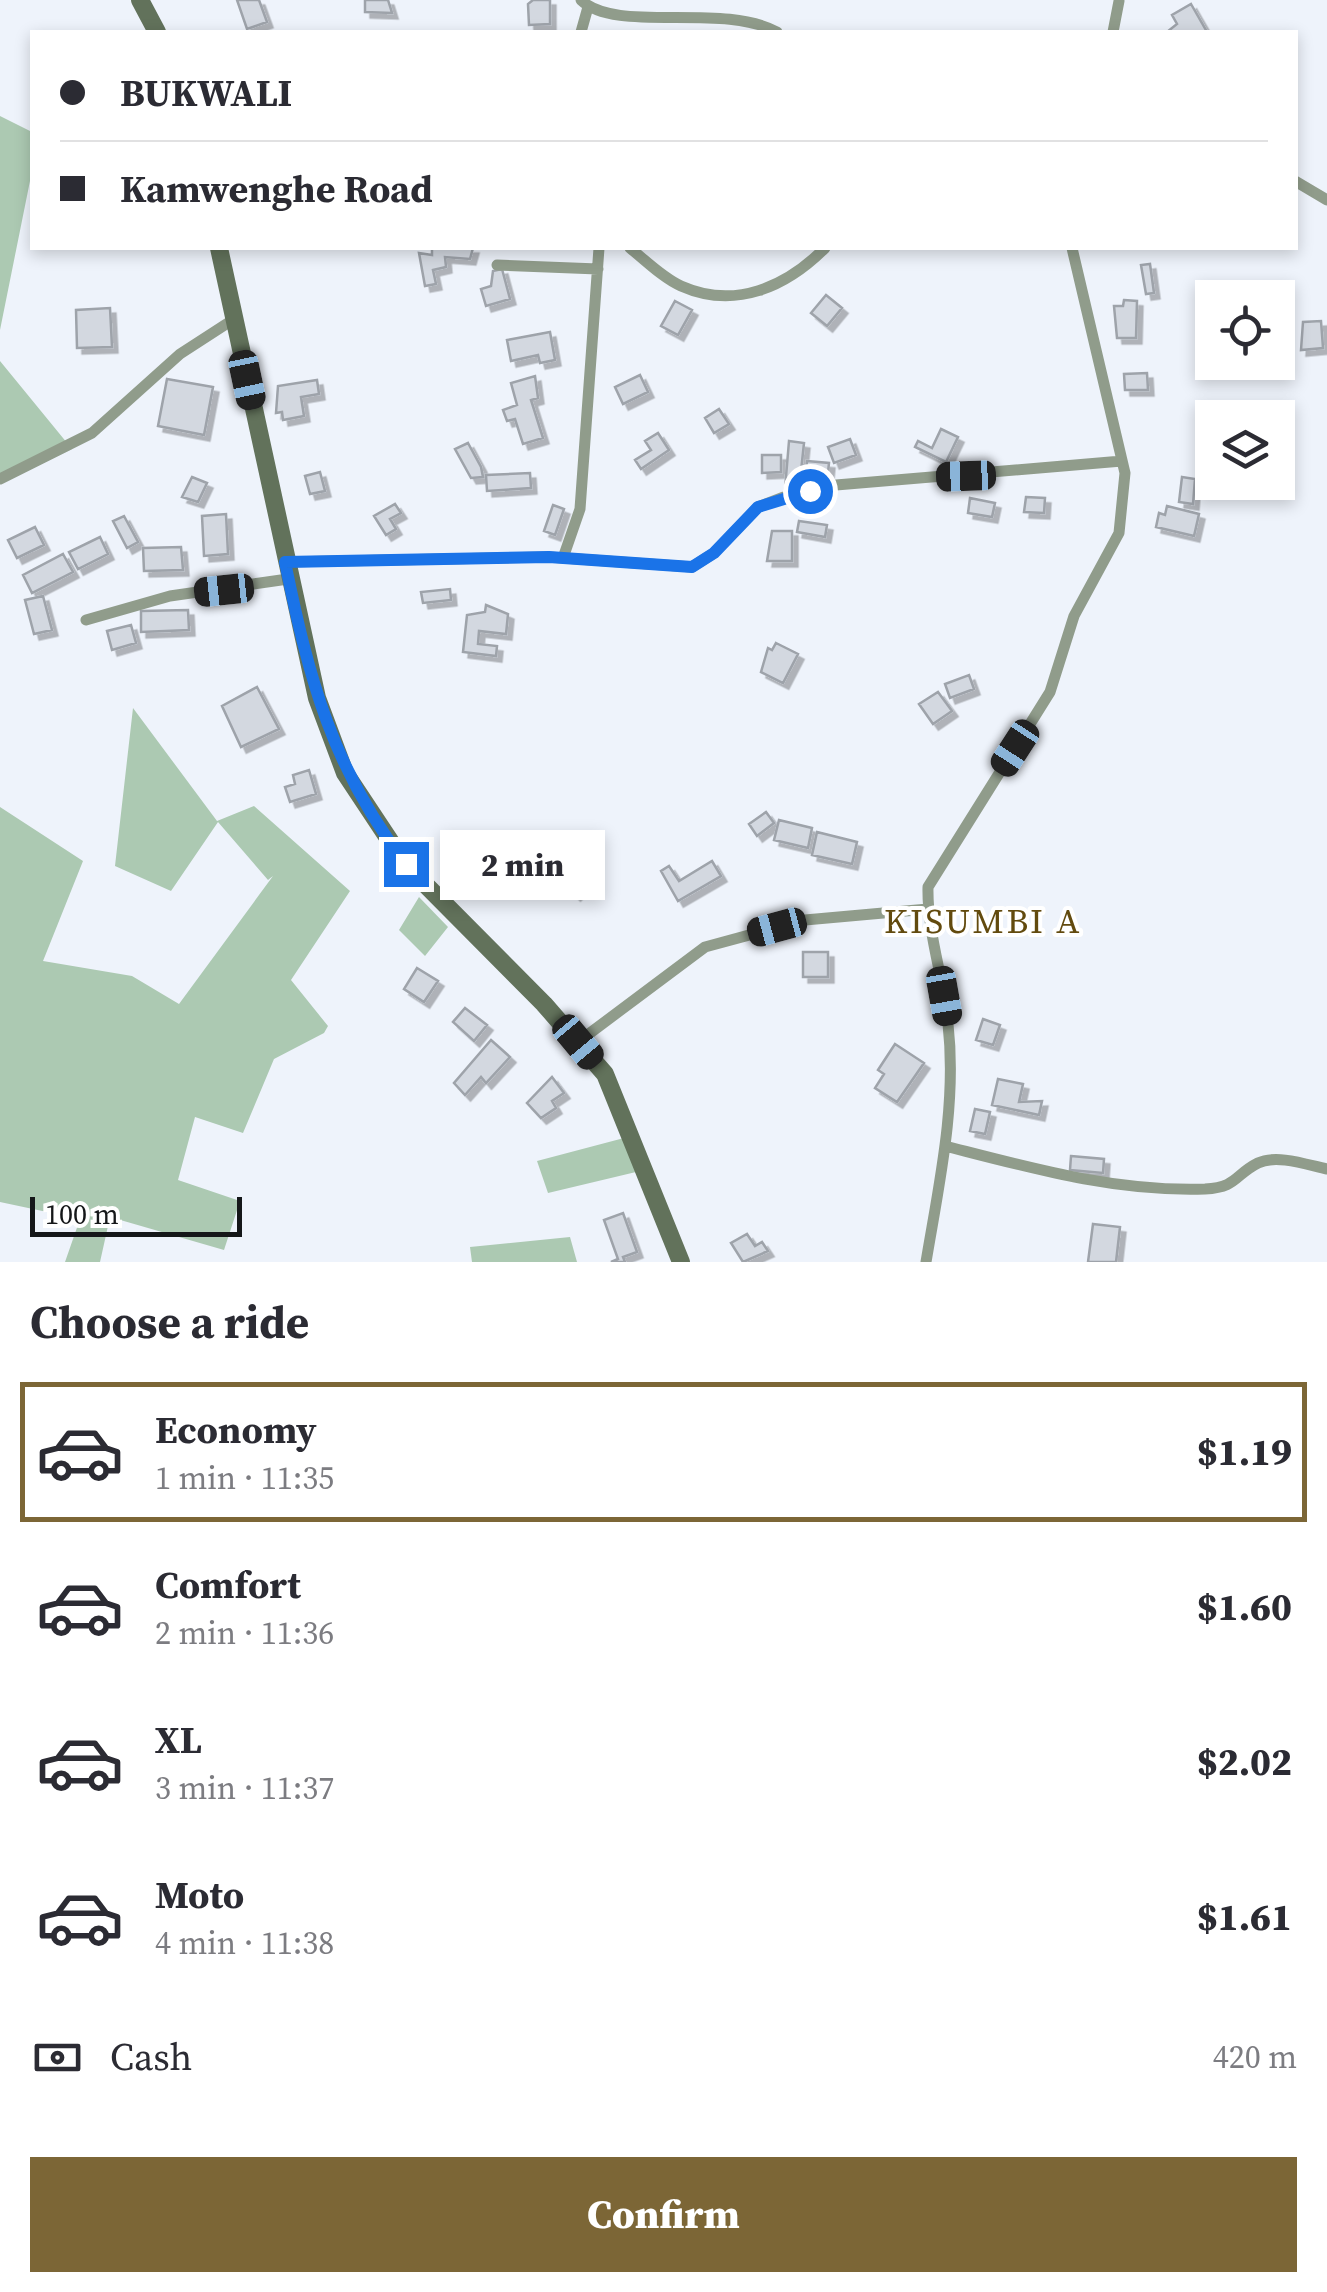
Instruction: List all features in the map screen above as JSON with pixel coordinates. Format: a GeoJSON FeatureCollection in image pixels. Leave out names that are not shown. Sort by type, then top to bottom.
{"type":"FeatureCollection","features":[{"type":"Feature","properties":{"kind":"main road"},"geometry":{"type":"LineString","coordinates":[[140,0],[156,30]]}},
{"type":"Feature","properties":{"kind":"main road"},"geometry":{"type":"LineString","coordinates":[[219,250],[317,698],[345,773],[379,830],[406,864],[605,1074],[622,1108],[681,1262]]}},
{"type":"Feature","properties":{"kind":"street"},"geometry":{"type":"LineString","coordinates":[[1113,30],[1118,0]]}},
{"type":"Feature","properties":{"kind":"street"},"geometry":{"type":"LineString","coordinates":[[582,30],[584,3],[608,15],[728,17],[770,30]]}},
{"type":"Feature","properties":{"kind":"street"},"geometry":{"type":"LineString","coordinates":[[1298,184],[1327,200]]}},
{"type":"Feature","properties":{"kind":"street"},"geometry":{"type":"LineString","coordinates":[[563,558],[580,508],[586,376],[599,250]]}},
{"type":"Feature","properties":{"kind":"street"},"geometry":{"type":"LineString","coordinates":[[633,250],[678,285],[704,293],[744,295],[767,290],[802,271],[823,250]]}},
{"type":"Feature","properties":{"kind":"street"},"geometry":{"type":"LineString","coordinates":[[926,1262],[951,1082],[948,1024],[928,909],[928,887],[935,870],[1050,692],[1074,616],[1118,533],[1122,461],[1072,250]]}},
{"type":"Feature","properties":{"kind":"street"},"geometry":{"type":"LineString","coordinates":[[497,264],[598,269]]}},
{"type":"Feature","properties":{"kind":"street"},"geometry":{"type":"LineString","coordinates":[[0,479],[92,432],[180,354],[234,319]]}},
{"type":"Feature","properties":{"kind":"street"},"geometry":{"type":"LineString","coordinates":[[86,620],[170,596],[287,570],[563,558],[692,567],[714,553],[758,507],[784,496],[836,485],[1122,461]]}},
{"type":"Feature","properties":{"kind":"street"},"geometry":{"type":"LineString","coordinates":[[578,1042],[704,947],[805,920],[928,909]]}},
{"type":"Feature","properties":{"kind":"street"},"geometry":{"type":"LineString","coordinates":[[945,1146],[1092,1182],[1159,1190],[1224,1188],[1238,1182],[1257,1164],[1270,1160],[1327,1169]]}},
{"type":"Feature","properties":{"kind":"green space"},"geometry":{"type":"Polygon","coordinates":[[[0,116],[30,131],[30,181],[0,330],[0,116]]]}},
{"type":"Feature","properties":{"kind":"green space"},"geometry":{"type":"Polygon","coordinates":[[[0,361],[72,449],[0,484],[0,361]]]}},
{"type":"Feature","properties":{"kind":"green space"},"geometry":{"type":"Polygon","coordinates":[[[133,708],[217,821],[254,806],[350,891],[291,980],[328,1026],[324,1033],[274,1059],[243,1133],[195,1117],[178,1180],[240,1201],[224,1250],[110,1217],[100,1262],[65,1262],[80,1219],[0,1202],[0,807],[83,861],[43,961],[132,976],[179,1004],[273,876],[268,880],[218,822],[171,891],[115,866],[133,708]]]}},
{"type":"Feature","properties":{"kind":"green space"},"geometry":{"type":"Polygon","coordinates":[[[419,897],[448,927],[425,956],[399,930],[419,897]]]}},
{"type":"Feature","properties":{"kind":"green space"},"geometry":{"type":"Polygon","coordinates":[[[624,1138],[636,1172],[548,1193],[537,1161],[624,1138]]]}},
{"type":"Feature","properties":{"kind":"green space"},"geometry":{"type":"Polygon","coordinates":[[[570,1237],[577,1262],[472,1262],[470,1247],[570,1237]]]}},
{"type":"Feature","properties":{"kind":"building"},"geometry":{"type":"Polygon","coordinates":[[[237,0],[259,0],[267,22],[247,29],[237,0]]]}},
{"type":"Feature","properties":{"kind":"building"},"geometry":{"type":"Polygon","coordinates":[[[365,0],[388,0],[392,13],[365,12],[365,0]]]}},
{"type":"Feature","properties":{"kind":"building"},"geometry":{"type":"Polygon","coordinates":[[[533,0],[550,0],[550,24],[529,25],[528,4],[533,0]]]}},
{"type":"Feature","properties":{"kind":"building"},"geometry":{"type":"Polygon","coordinates":[[[1191,4],[1206,30],[1170,30],[1177,24],[1172,15],[1191,4]]]}},
{"type":"Feature","properties":{"kind":"building"},"geometry":{"type":"Polygon","coordinates":[[[432,250],[472,250],[470,259],[445,257],[446,267],[433,270],[436,284],[425,286],[419,253],[432,255],[432,250]]]}},
{"type":"Feature","properties":{"kind":"building"},"geometry":{"type":"Polygon","coordinates":[[[1150,264],[1154,293],[1146,294],[1141,265],[1150,264]]]}},
{"type":"Feature","properties":{"kind":"building"},"geometry":{"type":"Polygon","coordinates":[[[502,269],[510,299],[486,306],[481,289],[491,286],[493,271],[502,269]]]}},
{"type":"Feature","properties":{"kind":"building"},"geometry":{"type":"Polygon","coordinates":[[[826,295],[842,308],[827,326],[811,313],[826,295]]]}},
{"type":"Feature","properties":{"kind":"building"},"geometry":{"type":"Polygon","coordinates":[[[1124,300],[1137,301],[1136,338],[1117,338],[1114,306],[1123,306],[1124,300]]]}},
{"type":"Feature","properties":{"kind":"building"},"geometry":{"type":"Polygon","coordinates":[[[675,301],[692,310],[678,335],[661,326],[675,301]]]}},
{"type":"Feature","properties":{"kind":"building"},"geometry":{"type":"Polygon","coordinates":[[[110,308],[112,347],[77,348],[76,310],[110,308]]]}},
{"type":"Feature","properties":{"kind":"building"},"geometry":{"type":"Polygon","coordinates":[[[1321,321],[1323,348],[1301,350],[1303,322],[1321,321]]]}},
{"type":"Feature","properties":{"kind":"building"},"geometry":{"type":"Polygon","coordinates":[[[550,332],[555,360],[540,363],[538,355],[511,361],[507,340],[550,332]]]}},
{"type":"Feature","properties":{"kind":"building"},"geometry":{"type":"Polygon","coordinates":[[[1147,373],[1148,390],[1125,390],[1124,374],[1147,373]]]}},
{"type":"Feature","properties":{"kind":"building"},"geometry":{"type":"Polygon","coordinates":[[[640,375],[648,392],[623,404],[615,387],[640,375]]]}},
{"type":"Feature","properties":{"kind":"building"},"geometry":{"type":"Polygon","coordinates":[[[535,376],[538,398],[531,400],[543,438],[523,444],[515,419],[507,421],[503,410],[517,405],[511,383],[535,376]]]}},
{"type":"Feature","properties":{"kind":"building"},"geometry":{"type":"Polygon","coordinates":[[[167,379],[213,387],[204,435],[158,426],[167,379]]]}},
{"type":"Feature","properties":{"kind":"building"},"geometry":{"type":"Polygon","coordinates":[[[317,380],[319,394],[301,397],[304,416],[283,420],[282,412],[276,413],[278,386],[317,380]]]}},
{"type":"Feature","properties":{"kind":"building"},"geometry":{"type":"Polygon","coordinates":[[[719,409],[729,424],[714,433],[705,418],[719,409]]]}},
{"type":"Feature","properties":{"kind":"building"},"geometry":{"type":"Polygon","coordinates":[[[941,429],[958,437],[946,462],[915,447],[918,441],[932,448],[941,429]]]}},
{"type":"Feature","properties":{"kind":"building"},"geometry":{"type":"Polygon","coordinates":[[[658,433],[669,450],[641,469],[635,460],[651,450],[645,441],[658,433]]]}},
{"type":"Feature","properties":{"kind":"building"},"geometry":{"type":"Polygon","coordinates":[[[850,439],[856,455],[834,463],[828,447],[850,439]]]}},
{"type":"Feature","properties":{"kind":"building"},"geometry":{"type":"Polygon","coordinates":[[[789,441],[804,443],[799,490],[785,489],[789,441]]]}},
{"type":"Feature","properties":{"kind":"building"},"geometry":{"type":"Polygon","coordinates":[[[468,443],[483,477],[471,478],[455,449],[468,443]]]}},
{"type":"Feature","properties":{"kind":"building"},"geometry":{"type":"Polygon","coordinates":[[[762,455],[781,455],[781,472],[762,473],[762,455]]]}},
{"type":"Feature","properties":{"kind":"building"},"geometry":{"type":"Polygon","coordinates":[[[807,461],[829,463],[827,482],[805,480],[807,461]]]}},
{"type":"Feature","properties":{"kind":"building"},"geometry":{"type":"Polygon","coordinates":[[[320,472],[325,491],[310,494],[305,476],[320,472]]]}},
{"type":"Feature","properties":{"kind":"building"},"geometry":{"type":"Polygon","coordinates":[[[530,473],[531,488],[487,491],[486,475],[530,473]]]}},
{"type":"Feature","properties":{"kind":"building"},"geometry":{"type":"Polygon","coordinates":[[[192,477],[207,483],[198,502],[182,497],[192,477]]]}},
{"type":"Feature","properties":{"kind":"building"},"geometry":{"type":"Polygon","coordinates":[[[1182,477],[1195,479],[1193,504],[1179,502],[1182,477]]]}},
{"type":"Feature","properties":{"kind":"building"},"geometry":{"type":"Polygon","coordinates":[[[1026,497],[1045,498],[1044,513],[1024,512],[1026,497]]]}},
{"type":"Feature","properties":{"kind":"building"},"geometry":{"type":"Polygon","coordinates":[[[970,498],[995,503],[992,517],[968,513],[970,498]]]}},
{"type":"Feature","properties":{"kind":"building"},"geometry":{"type":"Polygon","coordinates":[[[395,504],[401,513],[390,519],[396,529],[386,535],[374,516],[395,504]]]}},
{"type":"Feature","properties":{"kind":"building"},"geometry":{"type":"Polygon","coordinates":[[[553,505],[564,509],[555,535],[544,531],[553,505]]]}},
{"type":"Feature","properties":{"kind":"building"},"geometry":{"type":"Polygon","coordinates":[[[1167,506],[1199,514],[1194,536],[1156,527],[1159,513],[1165,515],[1167,506]]]}},
{"type":"Feature","properties":{"kind":"building"},"geometry":{"type":"Polygon","coordinates":[[[226,514],[228,554],[204,556],[202,516],[226,514]]]}},
{"type":"Feature","properties":{"kind":"building"},"geometry":{"type":"Polygon","coordinates":[[[124,516],[138,542],[127,548],[113,521],[124,516]]]}},
{"type":"Feature","properties":{"kind":"building"},"geometry":{"type":"Polygon","coordinates":[[[799,521],[827,525],[825,537],[797,532],[799,521]]]}},
{"type":"Feature","properties":{"kind":"building"},"geometry":{"type":"Polygon","coordinates":[[[35,527],[44,545],[17,558],[8,540],[35,527]]]}},
{"type":"Feature","properties":{"kind":"building"},"geometry":{"type":"Polygon","coordinates":[[[772,531],[792,531],[792,561],[767,561],[772,531]]]}},
{"type":"Feature","properties":{"kind":"building"},"geometry":{"type":"Polygon","coordinates":[[[100,537],[108,554],[78,569],[69,552],[100,537]]]}},
{"type":"Feature","properties":{"kind":"building"},"geometry":{"type":"Polygon","coordinates":[[[181,547],[183,570],[144,571],[143,548],[181,547]]]}},
{"type":"Feature","properties":{"kind":"building"},"geometry":{"type":"Polygon","coordinates":[[[63,554],[73,572],[32,593],[23,575],[63,554]]]}},
{"type":"Feature","properties":{"kind":"building"},"geometry":{"type":"Polygon","coordinates":[[[450,589],[451,600],[423,603],[421,592],[450,589]]]}},
{"type":"Feature","properties":{"kind":"building"},"geometry":{"type":"Polygon","coordinates":[[[43,596],[52,630],[34,634],[25,600],[43,596]]]}},
{"type":"Feature","properties":{"kind":"building"},"geometry":{"type":"Polygon","coordinates":[[[486,605],[508,614],[506,634],[479,631],[478,644],[497,646],[496,656],[463,652],[467,615],[485,612],[486,605]]]}},
{"type":"Feature","properties":{"kind":"building"},"geometry":{"type":"Polygon","coordinates":[[[188,610],[189,630],[141,632],[141,611],[188,610]]]}},
{"type":"Feature","properties":{"kind":"building"},"geometry":{"type":"Polygon","coordinates":[[[131,625],[136,643],[112,650],[107,631],[131,625]]]}},
{"type":"Feature","properties":{"kind":"building"},"geometry":{"type":"Polygon","coordinates":[[[776,643],[798,654],[783,683],[761,672],[768,648],[772,650],[776,643]]]}},
{"type":"Feature","properties":{"kind":"building"},"geometry":{"type":"Polygon","coordinates":[[[969,675],[974,689],[950,698],[945,684],[969,675]]]}},
{"type":"Feature","properties":{"kind":"building"},"geometry":{"type":"Polygon","coordinates":[[[257,687],[279,729],[241,747],[222,706],[257,687]]]}},
{"type":"Feature","properties":{"kind":"building"},"geometry":{"type":"Polygon","coordinates":[[[938,692],[952,711],[933,724],[919,704],[938,692]]]}},
{"type":"Feature","properties":{"kind":"building"},"geometry":{"type":"Polygon","coordinates":[[[309,770],[316,794],[290,802],[285,787],[295,784],[293,775],[309,770]]]}},
{"type":"Feature","properties":{"kind":"building"},"geometry":{"type":"Polygon","coordinates":[[[766,812],[774,823],[757,836],[749,824],[766,812]]]}},
{"type":"Feature","properties":{"kind":"building"},"geometry":{"type":"Polygon","coordinates":[[[779,820],[812,828],[808,848],[774,840],[779,820]]]}},
{"type":"Feature","properties":{"kind":"building"},"geometry":{"type":"Polygon","coordinates":[[[817,832],[857,842],[852,864],[812,855],[817,832]]]}},
{"type":"Feature","properties":{"kind":"building"},"geometry":{"type":"Polygon","coordinates":[[[581,859],[597,873],[575,895],[566,886],[581,859]]]}},
{"type":"Feature","properties":{"kind":"building"},"geometry":{"type":"Polygon","coordinates":[[[712,861],[721,876],[678,901],[661,871],[669,866],[679,881],[712,861]]]}},
{"type":"Feature","properties":{"kind":"building"},"geometry":{"type":"Polygon","coordinates":[[[803,952],[828,952],[828,977],[803,977],[803,952]]]}},
{"type":"Feature","properties":{"kind":"building"},"geometry":{"type":"Polygon","coordinates":[[[417,968],[438,981],[424,1002],[404,989],[417,968]]]}},
{"type":"Feature","properties":{"kind":"building"},"geometry":{"type":"Polygon","coordinates":[[[465,1008],[487,1025],[474,1041],[453,1022],[465,1008]]]}},
{"type":"Feature","properties":{"kind":"building"},"geometry":{"type":"Polygon","coordinates":[[[983,1019],[1000,1025],[993,1045],[976,1040],[983,1019]]]}},
{"type":"Feature","properties":{"kind":"building"},"geometry":{"type":"Polygon","coordinates":[[[491,1040],[510,1057],[486,1083],[481,1077],[465,1095],[454,1083],[491,1040]]]}},
{"type":"Feature","properties":{"kind":"building"},"geometry":{"type":"Polygon","coordinates":[[[895,1044],[924,1063],[897,1102],[875,1088],[884,1074],[878,1070],[895,1044]]]}},
{"type":"Feature","properties":{"kind":"building"},"geometry":{"type":"Polygon","coordinates":[[[552,1077],[564,1093],[552,1101],[556,1108],[541,1118],[527,1103],[552,1077]]]}},
{"type":"Feature","properties":{"kind":"building"},"geometry":{"type":"Polygon","coordinates":[[[998,1079],[1023,1084],[1019,1102],[1042,1101],[1039,1115],[992,1105],[998,1079]]]}},
{"type":"Feature","properties":{"kind":"building"},"geometry":{"type":"Polygon","coordinates":[[[975,1109],[990,1112],[985,1134],[970,1131],[975,1109]]]}},
{"type":"Feature","properties":{"kind":"building"},"geometry":{"type":"Polygon","coordinates":[[[1071,1156],[1104,1159],[1103,1173],[1070,1170],[1071,1156]]]}},
{"type":"Feature","properties":{"kind":"building"},"geometry":{"type":"Polygon","coordinates":[[[623,1213],[637,1252],[623,1257],[625,1262],[611,1262],[618,1259],[604,1220],[623,1213]]]}},
{"type":"Feature","properties":{"kind":"building"},"geometry":{"type":"Polygon","coordinates":[[[1093,1224],[1120,1227],[1116,1262],[1088,1262],[1093,1224]]]}},
{"type":"Feature","properties":{"kind":"building"},"geometry":{"type":"Polygon","coordinates":[[[747,1234],[755,1246],[762,1242],[768,1251],[743,1262],[731,1243],[747,1234]]]}},
{"type":"Feature","properties":{"kind":"district","name":"KISUMBI A"},"geometry":{"type":"Point","coordinates":[983,921]}},
{"type":"Feature","properties":{"kind":"route"},"geometry":{"type":"LineString","coordinates":[[406,864],[379,830],[345,773],[317,698],[285,562],[411,563],[549,557],[692,567],[714,553],[738,522],[758,507],[810,491]]}}]}
